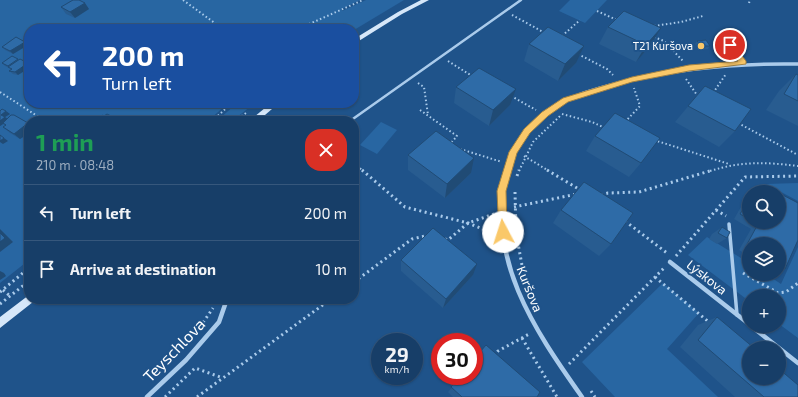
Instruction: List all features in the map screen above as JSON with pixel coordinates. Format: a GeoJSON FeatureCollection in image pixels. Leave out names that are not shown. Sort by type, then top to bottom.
{"type":"FeatureCollection","features":[{"type":"Feature","properties":{"kind":"street"},"geometry":{"type":"LineString","coordinates":[[359,39],[400,13],[426,0]]}},
{"type":"Feature","properties":{"kind":"street","name":"Kuršova"},"geometry":{"type":"LineString","coordinates":[[582,397],[536,330],[518,293],[506,251],[501,211],[502,191],[505,173],[513,152],[527,131],[545,114],[566,100],[620,83],[655,74],[689,68],[743,63],[798,64]]}},
{"type":"Feature","properties":{"kind":"street"},"geometry":{"type":"LineString","coordinates":[[259,116],[270,108]]}},
{"type":"Feature","properties":{"kind":"street","name":"Lýskova"},"geometry":{"type":"LineString","coordinates":[[672,260],[742,319]]}},
{"type":"Feature","properties":{"kind":"street"},"geometry":{"type":"LineString","coordinates":[[0,322],[24,304]]}},
{"type":"Feature","properties":{"kind":"street","name":"Teyschlova"},"geometry":{"type":"LineString","coordinates":[[147,397],[186,360],[219,322],[225,304]]}},
{"type":"Feature","properties":{"kind":"street","name":"Lýskova"},"geometry":{"type":"LineString","coordinates":[[760,333],[798,363]]}},
{"type":"Feature","properties":{"kind":"lane"},"geometry":{"type":"LineString","coordinates":[[357,116],[521,0]]}},
{"type":"Feature","properties":{"kind":"lane"},"geometry":{"type":"LineString","coordinates":[[730,45],[743,63]]}},
{"type":"Feature","properties":{"kind":"lane"},"geometry":{"type":"LineString","coordinates":[[729,224],[730,250],[734,268],[737,315]]}},
{"type":"Feature","properties":{"kind":"path"},"geometry":{"type":"LineString","coordinates":[[183,0],[215,24]]}},
{"type":"Feature","properties":{"kind":"path"},"geometry":{"type":"LineString","coordinates":[[309,24],[363,0]]}},
{"type":"Feature","properties":{"kind":"path"},"geometry":{"type":"LineString","coordinates":[[597,10],[624,23]]}},
{"type":"Feature","properties":{"kind":"path"},"geometry":{"type":"LineString","coordinates":[[504,12],[551,36]]}},
{"type":"Feature","properties":{"kind":"path"},"geometry":{"type":"LineString","coordinates":[[651,26],[681,22],[703,16]]}},
{"type":"Feature","properties":{"kind":"path"},"geometry":{"type":"LineString","coordinates":[[557,40],[580,20]]}},
{"type":"Feature","properties":{"kind":"path"},"geometry":{"type":"LineString","coordinates":[[650,35],[664,41],[689,68]]}},
{"type":"Feature","properties":{"kind":"path"},"geometry":{"type":"LineString","coordinates":[[574,52],[607,69],[620,83]]}},
{"type":"Feature","properties":{"kind":"path"},"geometry":{"type":"LineString","coordinates":[[440,56],[474,77]]}},
{"type":"Feature","properties":{"kind":"path"},"geometry":{"type":"LineString","coordinates":[[712,94],[728,72],[721,73]]}},
{"type":"Feature","properties":{"kind":"path"},"geometry":{"type":"LineString","coordinates":[[680,78],[692,76]]}},
{"type":"Feature","properties":{"kind":"path"},"geometry":{"type":"LineString","coordinates":[[685,77],[700,99]]}},
{"type":"Feature","properties":{"kind":"path"},"geometry":{"type":"LineString","coordinates":[[410,78],[424,87],[428,115]]}},
{"type":"Feature","properties":{"kind":"path"},"geometry":{"type":"LineString","coordinates":[[627,90],[641,86]]}},
{"type":"Feature","properties":{"kind":"path"},"geometry":{"type":"LineString","coordinates":[[628,128],[623,124],[640,106],[634,88]]}},
{"type":"Feature","properties":{"kind":"path"},"geometry":{"type":"LineString","coordinates":[[0,92],[24,107]]}},
{"type":"Feature","properties":{"kind":"path"},"geometry":{"type":"LineString","coordinates":[[508,94],[540,112]]}},
{"type":"Feature","properties":{"kind":"path"},"geometry":{"type":"LineString","coordinates":[[25,108],[37,116]]}},
{"type":"Feature","properties":{"kind":"path"},"geometry":{"type":"LineString","coordinates":[[218,116],[226,108]]}},
{"type":"Feature","properties":{"kind":"path"},"geometry":{"type":"LineString","coordinates":[[420,110],[457,136],[448,146],[502,162]]}},
{"type":"Feature","properties":{"kind":"path"},"geometry":{"type":"LineString","coordinates":[[515,182],[524,156],[543,130],[566,112]]}},
{"type":"Feature","properties":{"kind":"path"},"geometry":{"type":"LineString","coordinates":[[562,114],[592,122],[608,129]]}},
{"type":"Feature","properties":{"kind":"path"},"geometry":{"type":"LineString","coordinates":[[738,122],[798,155]]}},
{"type":"Feature","properties":{"kind":"path"},"geometry":{"type":"LineString","coordinates":[[651,139],[730,165]]}},
{"type":"Feature","properties":{"kind":"path"},"geometry":{"type":"LineString","coordinates":[[514,207],[547,199],[586,193],[524,156]]}},
{"type":"Feature","properties":{"kind":"path"},"geometry":{"type":"LineString","coordinates":[[501,169],[504,158]]}},
{"type":"Feature","properties":{"kind":"path"},"geometry":{"type":"LineString","coordinates":[[594,198],[608,193],[639,192],[730,165],[761,162],[798,166]]}},
{"type":"Feature","properties":{"kind":"path"},"geometry":{"type":"LineString","coordinates":[[359,167],[405,206],[468,222],[496,234],[496,227]]}},
{"type":"Feature","properties":{"kind":"path"},"geometry":{"type":"LineString","coordinates":[[563,370],[672,260],[745,177],[798,176]]}},
{"type":"Feature","properties":{"kind":"path"},"geometry":{"type":"LineString","coordinates":[[515,189],[514,207],[518,250],[525,278]]}},
{"type":"Feature","properties":{"kind":"path"},"geometry":{"type":"LineString","coordinates":[[444,244],[468,222],[495,214],[496,220]]}},
{"type":"Feature","properties":{"kind":"path"},"geometry":{"type":"LineString","coordinates":[[618,217],[672,260]]}},
{"type":"Feature","properties":{"kind":"path"},"geometry":{"type":"LineString","coordinates":[[359,278],[412,239],[432,234]]}},
{"type":"Feature","properties":{"kind":"path"},"geometry":{"type":"LineString","coordinates":[[442,238],[448,240]]}},
{"type":"Feature","properties":{"kind":"path"},"geometry":{"type":"LineString","coordinates":[[734,268],[778,293],[786,292],[798,283]]}},
{"type":"Feature","properties":{"kind":"path"},"geometry":{"type":"LineString","coordinates":[[0,292],[24,272]]}},
{"type":"Feature","properties":{"kind":"path"},"geometry":{"type":"LineString","coordinates":[[655,277],[711,323]]}},
{"type":"Feature","properties":{"kind":"path"},"geometry":{"type":"LineString","coordinates":[[0,304],[24,285]]}},
{"type":"Feature","properties":{"kind":"path"},"geometry":{"type":"LineString","coordinates":[[197,397],[324,304]]}},
{"type":"Feature","properties":{"kind":"path"},"geometry":{"type":"LineString","coordinates":[[198,329],[215,305]]}},
{"type":"Feature","properties":{"kind":"path"},"geometry":{"type":"LineString","coordinates":[[527,328],[530,334]]}},
{"type":"Feature","properties":{"kind":"path"},"geometry":{"type":"LineString","coordinates":[[490,360],[498,351],[536,330]]}},
{"type":"Feature","properties":{"kind":"path"},"geometry":{"type":"LineString","coordinates":[[522,338],[557,397]]}},
{"type":"Feature","properties":{"kind":"path"},"geometry":{"type":"LineString","coordinates":[[566,357],[575,369]]}},
{"type":"Feature","properties":{"kind":"path"},"geometry":{"type":"LineString","coordinates":[[165,397],[196,368],[224,378]]}},
{"type":"Feature","properties":{"kind":"path"},"geometry":{"type":"LineString","coordinates":[[587,386],[595,397]]}},
{"type":"Feature","properties":{"kind":"shaded area"},"geometry":{"type":"Polygon","coordinates":[[[0,0],[360,0],[342,9],[342,11],[366,0],[404,0],[359,27],[359,24],[24,24],[24,108],[222,108],[214,116],[24,116],[24,264],[0,283],[0,0]]]}},
{"type":"Feature","properties":{"kind":"shaded area"},"geometry":{"type":"Polygon","coordinates":[[[570,0],[607,0],[585,23],[559,11],[570,0]]]}},
{"type":"Feature","properties":{"kind":"shaded area"},"geometry":{"type":"Polygon","coordinates":[[[231,108],[249,108],[238,116],[223,116],[231,108]]]}},
{"type":"Feature","properties":{"kind":"shaded area"},"geometry":{"type":"Polygon","coordinates":[[[381,122],[397,130],[377,154],[360,145],[381,122]]]}},
{"type":"Feature","properties":{"kind":"shaded area"},"geometry":{"type":"Polygon","coordinates":[[[798,183],[798,201],[786,195],[786,185],[766,184],[798,183]]]}},
{"type":"Feature","properties":{"kind":"shaded area"},"geometry":{"type":"Polygon","coordinates":[[[707,237],[742,259],[742,281],[776,281],[781,284],[782,281],[786,281],[786,273],[798,247],[798,338],[786,329],[786,289],[742,289],[742,296],[688,255],[707,237]]]}},
{"type":"Feature","properties":{"kind":"shaded area"},"geometry":{"type":"Polygon","coordinates":[[[663,283],[699,313],[667,349],[718,397],[615,397],[582,362],[663,283]]]}},
{"type":"Feature","properties":{"kind":"building"},"geometry":{"type":"Polygon","coordinates":[[[73,0],[79,0],[85,3],[70,12],[61,7],[73,0]]]}},
{"type":"Feature","properties":{"kind":"building"},"geometry":{"type":"Polygon","coordinates":[[[624,11],[661,28],[646,45],[608,27],[624,11]]]}},
{"type":"Feature","properties":{"kind":"building"},"geometry":{"type":"Polygon","coordinates":[[[548,27],[584,46],[565,64],[529,44],[548,27]]]}},
{"type":"Feature","properties":{"kind":"building"},"geometry":{"type":"Polygon","coordinates":[[[16,37],[24,41],[10,51],[2,47],[16,37]]]}},
{"type":"Feature","properties":{"kind":"building"},"geometry":{"type":"Polygon","coordinates":[[[706,40],[710,46],[702,46],[697,41],[706,40]]]}},
{"type":"Feature","properties":{"kind":"building"},"geometry":{"type":"Polygon","coordinates":[[[12,56],[18,59],[8,66],[2,63],[12,56]]]}},
{"type":"Feature","properties":{"kind":"building"},"geometry":{"type":"Polygon","coordinates":[[[20,59],[24,61],[24,66],[15,72],[9,71],[12,69],[8,67],[20,59]]]}},
{"type":"Feature","properties":{"kind":"building"},"geometry":{"type":"Polygon","coordinates":[[[479,68],[516,89],[493,110],[456,87],[479,68]]]}},
{"type":"Feature","properties":{"kind":"building"},"geometry":{"type":"Polygon","coordinates":[[[796,74],[798,75],[798,101],[784,94],[796,74]]]}},
{"type":"Feature","properties":{"kind":"building"},"geometry":{"type":"Polygon","coordinates":[[[705,86],[751,109],[735,131],[688,106],[705,86]]]}},
{"type":"Feature","properties":{"kind":"building"},"geometry":{"type":"Polygon","coordinates":[[[2,109],[6,111],[1,115],[5,117],[0,121],[0,111],[2,109]]]}},
{"type":"Feature","properties":{"kind":"building"},"geometry":{"type":"Polygon","coordinates":[[[615,113],[660,138],[641,163],[595,136],[615,113]]]}},
{"type":"Feature","properties":{"kind":"building"},"geometry":{"type":"Polygon","coordinates":[[[11,115],[14,115],[24,121],[24,126],[14,134],[3,127],[6,125],[3,123],[11,115]]]}},
{"type":"Feature","properties":{"kind":"building"},"geometry":{"type":"Polygon","coordinates":[[[436,131],[474,158],[447,184],[408,155],[436,131]]]}},
{"type":"Feature","properties":{"kind":"building"},"geometry":{"type":"Polygon","coordinates":[[[0,135],[4,138],[0,141],[0,135]]]}},
{"type":"Feature","properties":{"kind":"building"},"geometry":{"type":"Polygon","coordinates":[[[584,182],[633,213],[611,244],[561,210],[584,182]]]}},
{"type":"Feature","properties":{"kind":"building"},"geometry":{"type":"Polygon","coordinates":[[[786,197],[798,203],[798,240],[786,267],[786,237],[751,237],[755,229],[786,229],[786,197]]]}},
{"type":"Feature","properties":{"kind":"building"},"geometry":{"type":"Polygon","coordinates":[[[722,227],[730,232],[727,238],[718,233],[722,227]]]}},
{"type":"Feature","properties":{"kind":"building"},"geometry":{"type":"Polygon","coordinates":[[[433,228],[477,264],[446,299],[401,260],[433,228]]]}},
{"type":"Feature","properties":{"kind":"building"},"geometry":{"type":"Polygon","coordinates":[[[0,233],[5,238],[0,242],[0,233]]]}},
{"type":"Feature","properties":{"kind":"building"},"geometry":{"type":"Polygon","coordinates":[[[717,317],[746,341],[742,341],[742,378],[698,340],[717,317]]]}},
{"type":"Feature","properties":{"kind":"building"},"geometry":{"type":"Polygon","coordinates":[[[486,345],[540,392],[537,397],[462,397],[451,387],[453,385],[483,385],[483,348],[486,345]]]}},
{"type":"Feature","properties":{"kind":"building"},"geometry":{"type":"Polygon","coordinates":[[[786,375],[798,385],[798,397],[764,397],[750,385],[786,385],[786,375]]]}},
{"type":"Feature","properties":{"kind":"place","name":"T21 Kuršova"},"geometry":{"type":"Point","coordinates":[701,46]}},
{"type":"Feature","properties":{"kind":"route"},"geometry":{"type":"LineString","coordinates":[[503,232],[501,211],[505,173],[513,152],[527,131],[545,114],[566,100],[605,87],[655,74],[689,68],[743,63],[731,49],[730,45]]}}]}
